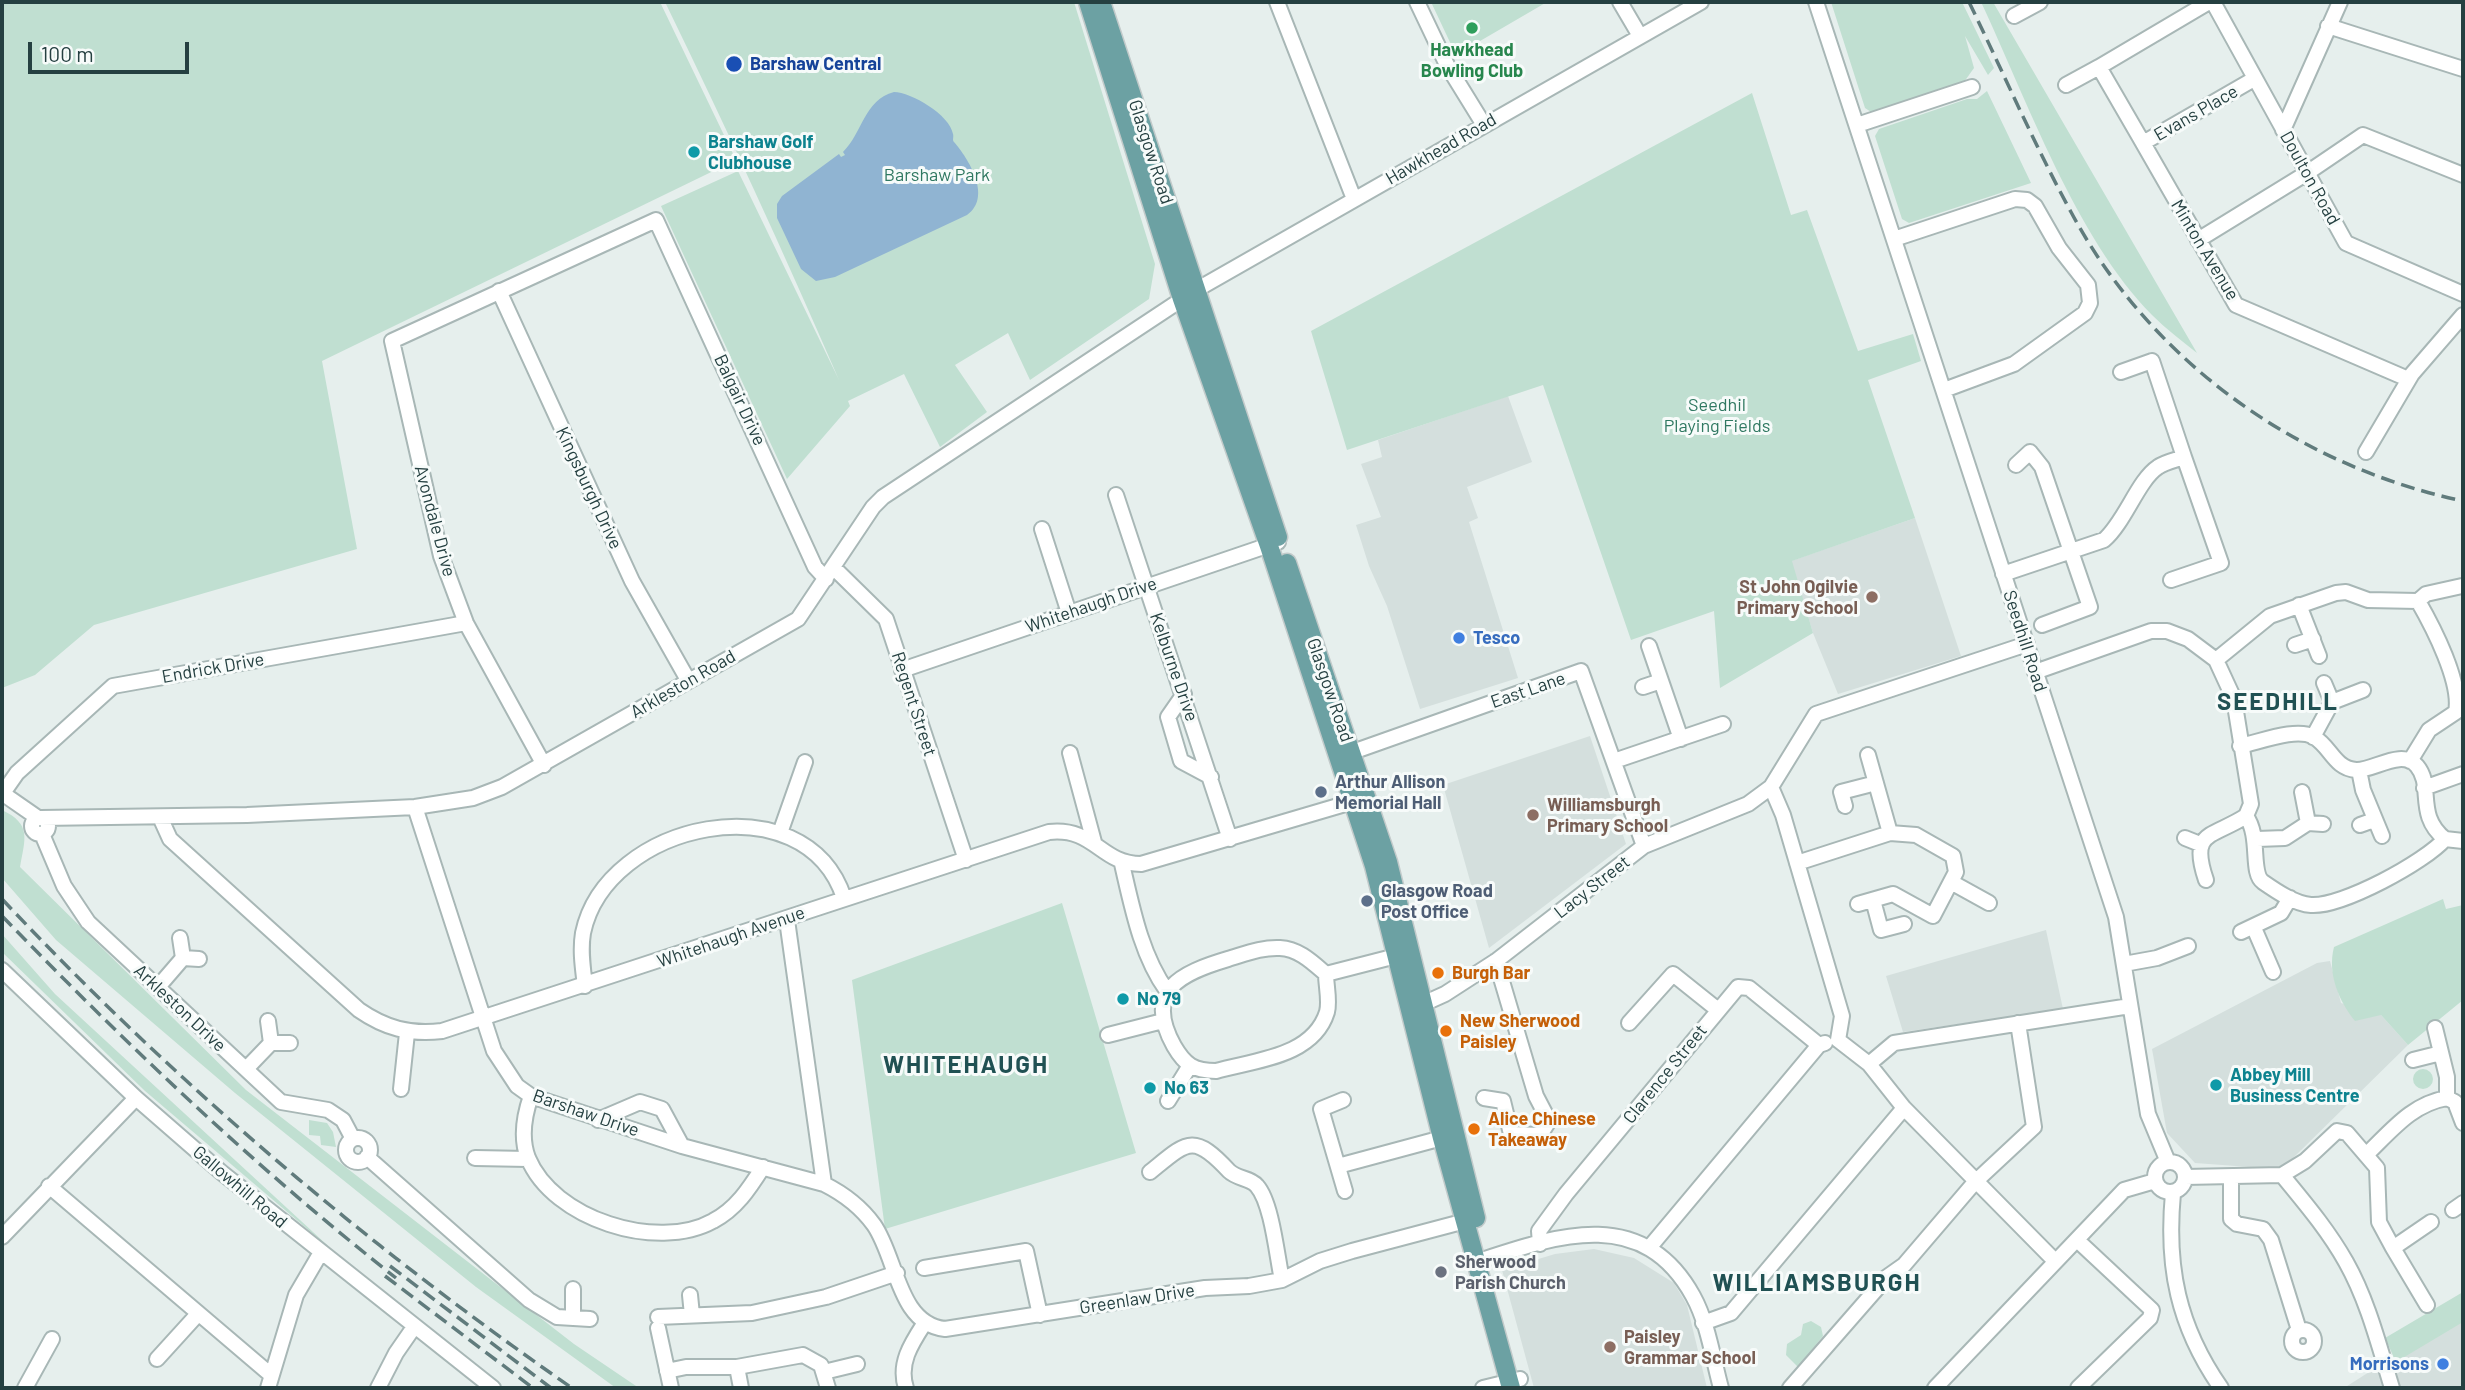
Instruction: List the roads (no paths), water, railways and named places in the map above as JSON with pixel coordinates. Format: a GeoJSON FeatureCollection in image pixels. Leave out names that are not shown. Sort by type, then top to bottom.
{"type":"FeatureCollection","features":[{"type":"Feature","properties":{"kind":"main road","name":"Glasgow Road"},"geometry":{"type":"LineString","coordinates":[[1088,2],[1360,800],[1388,862],[1403,955],[1470,1220],[1516,1384]]}},
{"type":"Feature","properties":{"kind":"main road","name":"Glasgow Road"},"geometry":{"type":"LineString","coordinates":[[1101,2],[1189,294]]}},
{"type":"Feature","properties":{"kind":"main road","name":"Glasgow Road"},"geometry":{"type":"LineString","coordinates":[[1416,1008],[1442,1138],[1470,1220]]}},
{"type":"Feature","properties":{"kind":"street"},"geometry":{"type":"LineString","coordinates":[[1277,2],[1354,199]]}},
{"type":"Feature","properties":{"kind":"street"},"geometry":{"type":"LineString","coordinates":[[1417,2],[1447,65],[1483,125]]}},
{"type":"Feature","properties":{"kind":"street"},"geometry":{"type":"LineString","coordinates":[[1620,2],[1640,36]]}},
{"type":"Feature","properties":{"kind":"street","name":"Hawkhead Road"},"geometry":{"type":"LineString","coordinates":[[1189,294],[1701,2]]}},
{"type":"Feature","properties":{"kind":"street","name":"Seedhill Road"},"geometry":{"type":"LineString","coordinates":[[1816,2],[2116,917],[2148,1114],[2168,1162]]}},
{"type":"Feature","properties":{"kind":"street"},"geometry":{"type":"LineString","coordinates":[[2014,16],[2040,2]]}},
{"type":"Feature","properties":{"kind":"street"},"geometry":{"type":"LineString","coordinates":[[2066,85],[2211,2]]}},
{"type":"Feature","properties":{"kind":"street","name":"Doulton Road"},"geometry":{"type":"LineString","coordinates":[[2211,2],[2346,243],[2463,294]]}},
{"type":"Feature","properties":{"kind":"street"},"geometry":{"type":"LineString","coordinates":[[2283,130],[2340,2]]}},
{"type":"Feature","properties":{"kind":"street"},"geometry":{"type":"LineString","coordinates":[[2328,26],[2463,69]]}},
{"type":"Feature","properties":{"kind":"street","name":"Evans Place"},"geometry":{"type":"LineString","coordinates":[[2099,67],[2143,143],[2254,79]]}},
{"type":"Feature","properties":{"kind":"street"},"geometry":{"type":"LineString","coordinates":[[1857,125],[1972,87]]}},
{"type":"Feature","properties":{"kind":"street"},"geometry":{"type":"LineString","coordinates":[[2198,240],[2363,135],[2463,175]]}},
{"type":"Feature","properties":{"kind":"street","name":"Minton Avenue"},"geometry":{"type":"LineString","coordinates":[[2143,143],[2235,306],[2408,379]]}},
{"type":"Feature","properties":{"kind":"street"},"geometry":{"type":"LineString","coordinates":[[1894,239],[2015,199],[2027,200],[2035,206],[2059,248],[2088,285],[2091,296],[2085,313],[2001,371],[1944,390]]}},
{"type":"Feature","properties":{"kind":"street","name":"Balgair Drive"},"geometry":{"type":"LineString","coordinates":[[499,291],[656,220],[815,567],[829,573]]}},
{"type":"Feature","properties":{"kind":"street","name":"Avondale Drive"},"geometry":{"type":"LineString","coordinates":[[499,291],[392,341],[441,556],[466,623],[544,765]]}},
{"type":"Feature","properties":{"kind":"street","name":"Kingsburgh Drive"},"geometry":{"type":"LineString","coordinates":[[499,291],[632,581],[688,680]]}},
{"type":"Feature","properties":{"kind":"street","name":"Arkleston Road"},"geometry":{"type":"LineString","coordinates":[[2,793],[40,825],[74,819],[415,807],[489,793],[544,765],[798,619],[873,507],[894,489],[1189,294]]}},
{"type":"Feature","properties":{"kind":"street"},"geometry":{"type":"LineString","coordinates":[[2366,452],[2408,379],[2463,315]]}},
{"type":"Feature","properties":{"kind":"street"},"geometry":{"type":"LineString","coordinates":[[2122,372],[2152,360],[2221,563],[2171,580]]}},
{"type":"Feature","properties":{"kind":"street"},"geometry":{"type":"LineString","coordinates":[[2016,465],[2030,452],[2042,467],[2090,607],[2042,625]]}},
{"type":"Feature","properties":{"kind":"street"},"geometry":{"type":"LineString","coordinates":[[2003,574],[2104,540],[2115,530],[2158,466],[2185,457]]}},
{"type":"Feature","properties":{"kind":"street","name":"Kelburne Drive"},"geometry":{"type":"LineString","coordinates":[[1116,495],[1230,839]]}},
{"type":"Feature","properties":{"kind":"street"},"geometry":{"type":"LineString","coordinates":[[1042,529],[1069,613]]}},
{"type":"Feature","properties":{"kind":"street","name":"Whitehaugh Drive"},"geometry":{"type":"LineString","coordinates":[[902,670],[1146,585],[1274,544]]}},
{"type":"Feature","properties":{"kind":"street","name":"Regent Street"},"geometry":{"type":"LineString","coordinates":[[829,573],[886,619],[966,860]]}},
{"type":"Feature","properties":{"kind":"street"},"geometry":{"type":"LineString","coordinates":[[2216,660],[2270,616],[2346,592],[2368,600],[2418,601],[2426,594],[2462,586]]}},
{"type":"Feature","properties":{"kind":"street"},"geometry":{"type":"LineString","coordinates":[[2410,761],[2429,730],[2456,712],[2460,689],[2418,601]]}},
{"type":"Feature","properties":{"kind":"street"},"geometry":{"type":"LineString","coordinates":[[2300,606],[2319,656]]}},
{"type":"Feature","properties":{"kind":"street","name":"Endrick Drive"},"geometry":{"type":"LineString","coordinates":[[2,793],[17,773],[113,685],[466,623]]}},
{"type":"Feature","properties":{"kind":"street"},"geometry":{"type":"LineString","coordinates":[[2035,672],[2151,631],[2167,631],[2188,639],[2216,660],[2234,699],[2251,804],[2246,816],[2205,836],[2200,844],[2200,862],[2206,880]]}},
{"type":"Feature","properties":{"kind":"street"},"geometry":{"type":"LineString","coordinates":[[2295,645],[2313,639]]}},
{"type":"Feature","properties":{"kind":"street","name":"Lacy Street"},"geometry":{"type":"LineString","coordinates":[[1416,1008],[1496,961],[1644,846],[1748,804],[1771,787],[1816,714],[2026,644]]}},
{"type":"Feature","properties":{"kind":"street"},"geometry":{"type":"LineString","coordinates":[[1649,646],[1681,739]]}},
{"type":"Feature","properties":{"kind":"street","name":"East Lane"},"geometry":{"type":"LineString","coordinates":[[1346,754],[1581,671],[1644,846]]}},
{"type":"Feature","properties":{"kind":"street"},"geometry":{"type":"LineString","coordinates":[[1643,687],[1661,681]]}},
{"type":"Feature","properties":{"kind":"street"},"geometry":{"type":"LineString","coordinates":[[2325,683],[2332,702]]}},
{"type":"Feature","properties":{"kind":"street"},"geometry":{"type":"LineString","coordinates":[[2313,737],[2332,702],[2363,690]]}},
{"type":"Feature","properties":{"kind":"street"},"geometry":{"type":"LineString","coordinates":[[1184,694],[1168,717],[1181,761],[1211,777]]}},
{"type":"Feature","properties":{"kind":"street"},"geometry":{"type":"LineString","coordinates":[[1614,761],[1723,724]]}},
{"type":"Feature","properties":{"kind":"street"},"geometry":{"type":"LineString","coordinates":[[2240,746],[2286,736],[2313,737],[2338,763],[2359,770],[2396,759],[2410,761],[2417,765],[2428,814],[2445,839],[2463,841]]}},
{"type":"Feature","properties":{"kind":"street"},"geometry":{"type":"LineString","coordinates":[[1070,753],[1094,842]]}},
{"type":"Feature","properties":{"kind":"street"},"geometry":{"type":"LineString","coordinates":[[1868,755],[1890,833]]}},
{"type":"Feature","properties":{"kind":"street"},"geometry":{"type":"LineString","coordinates":[[780,833],[805,762]]}},
{"type":"Feature","properties":{"kind":"street"},"geometry":{"type":"LineString","coordinates":[[2359,770],[2367,822],[2382,836]]}},
{"type":"Feature","properties":{"kind":"street"},"geometry":{"type":"LineString","coordinates":[[2424,788],[2463,774]]}},
{"type":"Feature","properties":{"kind":"street"},"geometry":{"type":"LineString","coordinates":[[1845,806],[1841,792],[1876,783]]}},
{"type":"Feature","properties":{"kind":"street"},"geometry":{"type":"LineString","coordinates":[[1771,787],[1797,863],[1842,1016],[1838,1040]]}},
{"type":"Feature","properties":{"kind":"street"},"geometry":{"type":"LineString","coordinates":[[2257,839],[2285,838],[2315,824],[2302,792]]}},
{"type":"Feature","properties":{"kind":"street"},"geometry":{"type":"LineString","coordinates":[[1167,991],[1154,973],[1146,952],[1122,864],[1142,864],[1360,800]]}},
{"type":"Feature","properties":{"kind":"street","name":"Barshaw Drive"},"geometry":{"type":"LineString","coordinates":[[415,807],[482,1018],[504,1071],[517,1086],[531,1096],[598,1120],[682,1146],[824,1184],[858,1207],[876,1227],[897,1273]]}},
{"type":"Feature","properties":{"kind":"street"},"geometry":{"type":"LineString","coordinates":[[2246,816],[2254,827],[2258,875],[2263,882],[2290,898],[2313,905],[2342,901],[2432,854],[2445,839]]}},
{"type":"Feature","properties":{"kind":"street","name":"Whitehaugh Avenue"},"geometry":{"type":"LineString","coordinates":[[160,817],[170,839],[359,1010],[375,1021],[407,1032],[442,1031],[1049,832],[1073,832],[1094,842],[1122,864]]}},
{"type":"Feature","properties":{"kind":"street","name":"Arkleston Drive"},"geometry":{"type":"LineString","coordinates":[[40,825],[64,886],[88,922],[281,1102],[328,1110],[343,1120],[353,1139],[346,1148],[350,1158],[357,1161],[367,1157],[529,1300],[557,1317],[573,1317]]}},
{"type":"Feature","properties":{"kind":"street"},"geometry":{"type":"LineString","coordinates":[[585,986],[581,960],[583,933],[609,882],[642,852],[695,830],[732,826],[780,833],[818,857],[836,879],[844,898]]}},
{"type":"Feature","properties":{"kind":"street"},"geometry":{"type":"LineString","coordinates":[[1797,863],[1890,833],[1916,835],[1953,856],[1956,872],[1933,916],[1893,894],[1866,902],[1881,930],[1904,924]]}},
{"type":"Feature","properties":{"kind":"street"},"geometry":{"type":"LineString","coordinates":[[2185,838],[2200,844]]}},
{"type":"Feature","properties":{"kind":"street"},"geometry":{"type":"LineString","coordinates":[[1951,882],[1989,903]]}},
{"type":"Feature","properties":{"kind":"street"},"geometry":{"type":"LineString","coordinates":[[2273,972],[2248,930],[2281,913],[2290,898]]}},
{"type":"Feature","properties":{"kind":"street"},"geometry":{"type":"LineString","coordinates":[[787,920],[824,1184]]}},
{"type":"Feature","properties":{"kind":"street"},"geometry":{"type":"LineString","coordinates":[[158,987],[183,958],[180,938]]}},
{"type":"Feature","properties":{"kind":"street"},"geometry":{"type":"LineString","coordinates":[[2124,964],[2157,958],[2188,946]]}},
{"type":"Feature","properties":{"kind":"street"},"geometry":{"type":"LineString","coordinates":[[1282,947],[1306,956],[1326,974],[1328,1010],[1310,1039],[1296,1049],[1216,1070],[1189,1067],[1170,1038],[1163,1021],[1163,1005],[1167,991],[1178,977],[1196,968],[1259,949],[1282,947]]}},
{"type":"Feature","properties":{"kind":"street"},"geometry":{"type":"LineString","coordinates":[[1326,974],[1403,955]]}},
{"type":"Feature","properties":{"kind":"street"},"geometry":{"type":"LineString","coordinates":[[183,958],[199,959]]}},
{"type":"Feature","properties":{"kind":"street"},"geometry":{"type":"LineString","coordinates":[[1484,1098],[1503,1101],[1511,1134],[1541,1135],[1549,1121],[1536,1096],[1496,961]]}},
{"type":"Feature","properties":{"kind":"street","name":"Gallowhill Road"},"geometry":{"type":"LineString","coordinates":[[2,970],[136,1098],[320,1254],[493,1388]]}},
{"type":"Feature","properties":{"kind":"street"},"geometry":{"type":"LineString","coordinates":[[1629,1023],[1673,974],[1717,1010]]}},
{"type":"Feature","properties":{"kind":"street","name":"Clarence Street"},"geometry":{"type":"LineString","coordinates":[[1540,1244],[1539,1231],[1566,1194],[1738,987],[1749,988],[1819,1045]]}},
{"type":"Feature","properties":{"kind":"street"},"geometry":{"type":"LineString","coordinates":[[1870,1064],[1894,1043],[2130,1006]]}},
{"type":"Feature","properties":{"kind":"street"},"geometry":{"type":"LineString","coordinates":[[268,1021],[271,1043]]}},
{"type":"Feature","properties":{"kind":"street"},"geometry":{"type":"LineString","coordinates":[[1108,1035],[1163,1021]]}},
{"type":"Feature","properties":{"kind":"street"},"geometry":{"type":"LineString","coordinates":[[1790,1388],[1881,1284],[1904,1265],[1975,1182],[2034,1127],[2018,1023]]}},
{"type":"Feature","properties":{"kind":"street"},"geometry":{"type":"LineString","coordinates":[[2435,1028],[2447,1077],[2447,1098]]}},
{"type":"Feature","properties":{"kind":"street"},"geometry":{"type":"LineString","coordinates":[[401,1089],[407,1032]]}},
{"type":"Feature","properties":{"kind":"street"},"geometry":{"type":"LineString","coordinates":[[1649,1248],[1819,1045],[1838,1040]]}},
{"type":"Feature","properties":{"kind":"street"},"geometry":{"type":"LineString","coordinates":[[1838,1040],[1870,1064],[1904,1108],[2055,1261]]}},
{"type":"Feature","properties":{"kind":"street"},"geometry":{"type":"LineString","coordinates":[[246,1069],[271,1043],[290,1043]]}},
{"type":"Feature","properties":{"kind":"street"},"geometry":{"type":"LineString","coordinates":[[2413,1060],[2441,1053]]}},
{"type":"Feature","properties":{"kind":"street"},"geometry":{"type":"LineString","coordinates":[[1168,1101],[1189,1067]]}},
{"type":"Feature","properties":{"kind":"street"},"geometry":{"type":"LineString","coordinates":[[531,1096],[523,1122],[528,1159],[547,1187],[571,1206],[602,1222],[647,1232],[680,1232],[713,1222],[732,1209],[763,1167]]}},
{"type":"Feature","properties":{"kind":"street"},"geometry":{"type":"LineString","coordinates":[[2,1237],[136,1098]]}},
{"type":"Feature","properties":{"kind":"street"},"geometry":{"type":"LineString","coordinates":[[2367,1154],[2408,1114],[2427,1103],[2447,1098],[2455,1102],[2463,1123]]}},
{"type":"Feature","properties":{"kind":"street"},"geometry":{"type":"LineString","coordinates":[[1343,1100],[1321,1109],[1345,1191]]}},
{"type":"Feature","properties":{"kind":"street"},"geometry":{"type":"LineString","coordinates":[[598,1120],[640,1102],[662,1109],[682,1146]]}},
{"type":"Feature","properties":{"kind":"street"},"geometry":{"type":"LineString","coordinates":[[1703,1323],[1731,1312],[1904,1108]]}},
{"type":"Feature","properties":{"kind":"street"},"geometry":{"type":"LineString","coordinates":[[2185,1177],[2282,1175],[2305,1161],[2337,1131],[2347,1133],[2377,1168],[2380,1182],[2379,1222],[2427,1305]]}},
{"type":"Feature","properties":{"kind":"street"},"geometry":{"type":"LineString","coordinates":[[1338,1166],[1442,1138]]}},
{"type":"Feature","properties":{"kind":"street"},"geometry":{"type":"LineString","coordinates":[[1150,1172],[1179,1148],[1200,1146],[1209,1150],[1234,1175],[1253,1182],[1263,1196],[1282,1280]]}},
{"type":"Feature","properties":{"kind":"street"},"geometry":{"type":"LineString","coordinates":[[475,1158],[528,1159]]}},
{"type":"Feature","properties":{"kind":"street"},"geometry":{"type":"LineString","coordinates":[[2168,1162],[2181,1167],[2185,1177],[2181,1188],[2173,1192],[2161,1190],[2155,1181],[2158,1168],[2168,1162]]}},
{"type":"Feature","properties":{"kind":"street"},"geometry":{"type":"LineString","coordinates":[[2282,1175],[2319,1220],[2347,1264],[2366,1307],[2392,1388]]}},
{"type":"Feature","properties":{"kind":"street"},"geometry":{"type":"LineString","coordinates":[[2231,1177],[2231,1219],[2236,1224],[2263,1229],[2272,1240],[2299,1331]]}},
{"type":"Feature","properties":{"kind":"street"},"geometry":{"type":"LineString","coordinates":[[1935,1388],[2124,1190],[2155,1181]]}},
{"type":"Feature","properties":{"kind":"street"},"geometry":{"type":"LineString","coordinates":[[49,1186],[197,1315],[269,1382],[296,1295],[320,1254]]}},
{"type":"Feature","properties":{"kind":"street"},"geometry":{"type":"LineString","coordinates":[[2173,1192],[2169,1238],[2179,1299],[2198,1351],[2221,1388]]}},
{"type":"Feature","properties":{"kind":"street","name":"Greenlaw Drive"},"geometry":{"type":"LineString","coordinates":[[924,1324],[945,1329],[1205,1287],[1249,1286],[1282,1280],[1320,1261],[1470,1220]]}},
{"type":"Feature","properties":{"kind":"street"},"geometry":{"type":"LineString","coordinates":[[2393,1248],[2431,1222]]}},
{"type":"Feature","properties":{"kind":"street"},"geometry":{"type":"LineString","coordinates":[[1481,1260],[1571,1234],[1602,1233],[1649,1248],[1679,1275],[1694,1298],[1721,1388]]}},
{"type":"Feature","properties":{"kind":"street"},"geometry":{"type":"LineString","coordinates":[[2077,1240],[2152,1310],[2150,1318],[2078,1388]]}},
{"type":"Feature","properties":{"kind":"street"},"geometry":{"type":"LineString","coordinates":[[924,1268],[1026,1251],[1040,1315]]}},
{"type":"Feature","properties":{"kind":"street"},"geometry":{"type":"LineString","coordinates":[[670,1388],[658,1322],[692,1315],[752,1313],[826,1297],[897,1273],[913,1312],[924,1324],[910,1346],[904,1364],[906,1388]]}},
{"type":"Feature","properties":{"kind":"street"},"geometry":{"type":"LineString","coordinates":[[573,1289],[573,1317],[590,1319]]}},
{"type":"Feature","properties":{"kind":"street"},"geometry":{"type":"LineString","coordinates":[[690,1295],[692,1315]]}},
{"type":"Feature","properties":{"kind":"street"},"geometry":{"type":"LineString","coordinates":[[157,1359],[197,1315]]}},
{"type":"Feature","properties":{"kind":"street"},"geometry":{"type":"LineString","coordinates":[[378,1388],[396,1353],[414,1327]]}},
{"type":"Feature","properties":{"kind":"street"},"geometry":{"type":"LineString","coordinates":[[25,1388],[52,1339]]}},
{"type":"Feature","properties":{"kind":"street"},"geometry":{"type":"LineString","coordinates":[[667,1371],[686,1367],[737,1367],[803,1355],[816,1360],[824,1372],[828,1388]]}},
{"type":"Feature","properties":{"kind":"street"},"geometry":{"type":"LineString","coordinates":[[824,1372],[857,1364]]}},
{"type":"Feature","properties":{"kind":"street"},"geometry":{"type":"LineString","coordinates":[[737,1367],[741,1388]]}},
{"type":"Feature","properties":{"kind":"street"},"geometry":{"type":"LineString","coordinates":[[1485,1388],[1516,1384]]}},
{"type":"Feature","properties":{"kind":"water"},"geometry":{"type":"Polygon","coordinates":[[[894,92],[919,100],[945,119],[953,141],[976,178],[978,198],[967,215],[835,277],[816,281],[801,269],[777,218],[777,204],[782,196],[839,154],[841,157],[845,155],[843,152],[870,109],[884,96],[894,92]]]}},
{"type":"Feature","properties":{"kind":"railway"},"geometry":{"type":"LineString","coordinates":[[1969,2],[2071,212],[2104,266],[2143,316],[2187,360],[2235,400],[2288,434],[2343,462],[2402,485],[2463,501]]}},
{"type":"Feature","properties":{"kind":"railway"},"geometry":{"type":"LineString","coordinates":[[2,899],[67,967],[135,1032],[274,1158],[420,1277],[572,1388]]}},
{"type":"Feature","properties":{"kind":"railway"},"geometry":{"type":"LineString","coordinates":[[2,916],[96,1011],[193,1103],[292,1193],[396,1278]]}},
{"type":"Feature","properties":{"kind":"railway"},"geometry":{"type":"LineString","coordinates":[[390,1266],[551,1388]]}},
{"type":"Feature","properties":{"kind":"railway"},"geometry":{"type":"LineString","coordinates":[[385,1276],[533,1388]]}},
{"type":"Feature","properties":{"kind":"place","name":"Hawkhead Bowling Club"},"geometry":{"type":"Point","coordinates":[1472,28]}},
{"type":"Feature","properties":{"kind":"place","name":"Barshaw Central"},"geometry":{"type":"Point","coordinates":[734,64]}},
{"type":"Feature","properties":{"kind":"place","name":"Barshaw Golf Clubhouse"},"geometry":{"type":"Point","coordinates":[694,152]}},
{"type":"Feature","properties":{"kind":"place","name":"St John Ogilvie Primary School"},"geometry":{"type":"Point","coordinates":[1872,597]}},
{"type":"Feature","properties":{"kind":"place","name":"Tesco"},"geometry":{"type":"Point","coordinates":[1459,638]}},
{"type":"Feature","properties":{"kind":"place","name":"Arthur Allison Memorial Hall"},"geometry":{"type":"Point","coordinates":[1321,792]}},
{"type":"Feature","properties":{"kind":"place","name":"Williamsburgh Primary School"},"geometry":{"type":"Point","coordinates":[1533,815]}},
{"type":"Feature","properties":{"kind":"place","name":"Glasgow Road Post Office"},"geometry":{"type":"Point","coordinates":[1367,901]}},
{"type":"Feature","properties":{"kind":"place","name":"Burgh Bar"},"geometry":{"type":"Point","coordinates":[1438,973]}},
{"type":"Feature","properties":{"kind":"place","name":"No 79"},"geometry":{"type":"Point","coordinates":[1123,999]}},
{"type":"Feature","properties":{"kind":"place","name":"New Sherwood Paisley"},"geometry":{"type":"Point","coordinates":[1446,1031]}},
{"type":"Feature","properties":{"kind":"place","name":"Abbey Mill Business Centre"},"geometry":{"type":"Point","coordinates":[2216,1085]}},
{"type":"Feature","properties":{"kind":"place","name":"No 63"},"geometry":{"type":"Point","coordinates":[1150,1088]}},
{"type":"Feature","properties":{"kind":"place","name":"Alice Chinese Takeaway"},"geometry":{"type":"Point","coordinates":[1474,1129]}},
{"type":"Feature","properties":{"kind":"place","name":"Sherwood Parish Church"},"geometry":{"type":"Point","coordinates":[1441,1272]}},
{"type":"Feature","properties":{"kind":"place","name":"Paisley Grammar School"},"geometry":{"type":"Point","coordinates":[1610,1347]}},
{"type":"Feature","properties":{"kind":"place","name":"Morrisons"},"geometry":{"type":"Point","coordinates":[2443,1364]}},
{"type":"Feature","properties":{"kind":"district","name":"SEEDHILL"},"geometry":{"type":"Point","coordinates":[2278,702]}},
{"type":"Feature","properties":{"kind":"district","name":"WHITEHAUGH"},"geometry":{"type":"Point","coordinates":[966,1065]}},
{"type":"Feature","properties":{"kind":"district","name":"WILLIAMSBURGH"},"geometry":{"type":"Point","coordinates":[1817,1283]}},
{"type":"Feature","properties":{"kind":"park label","name":"Barshaw Park"},"geometry":{"type":"Point","coordinates":[937,175]}},
{"type":"Feature","properties":{"kind":"park label","name":"Seedhil Playing Fields"},"geometry":{"type":"Point","coordinates":[1717,415]}}]}
